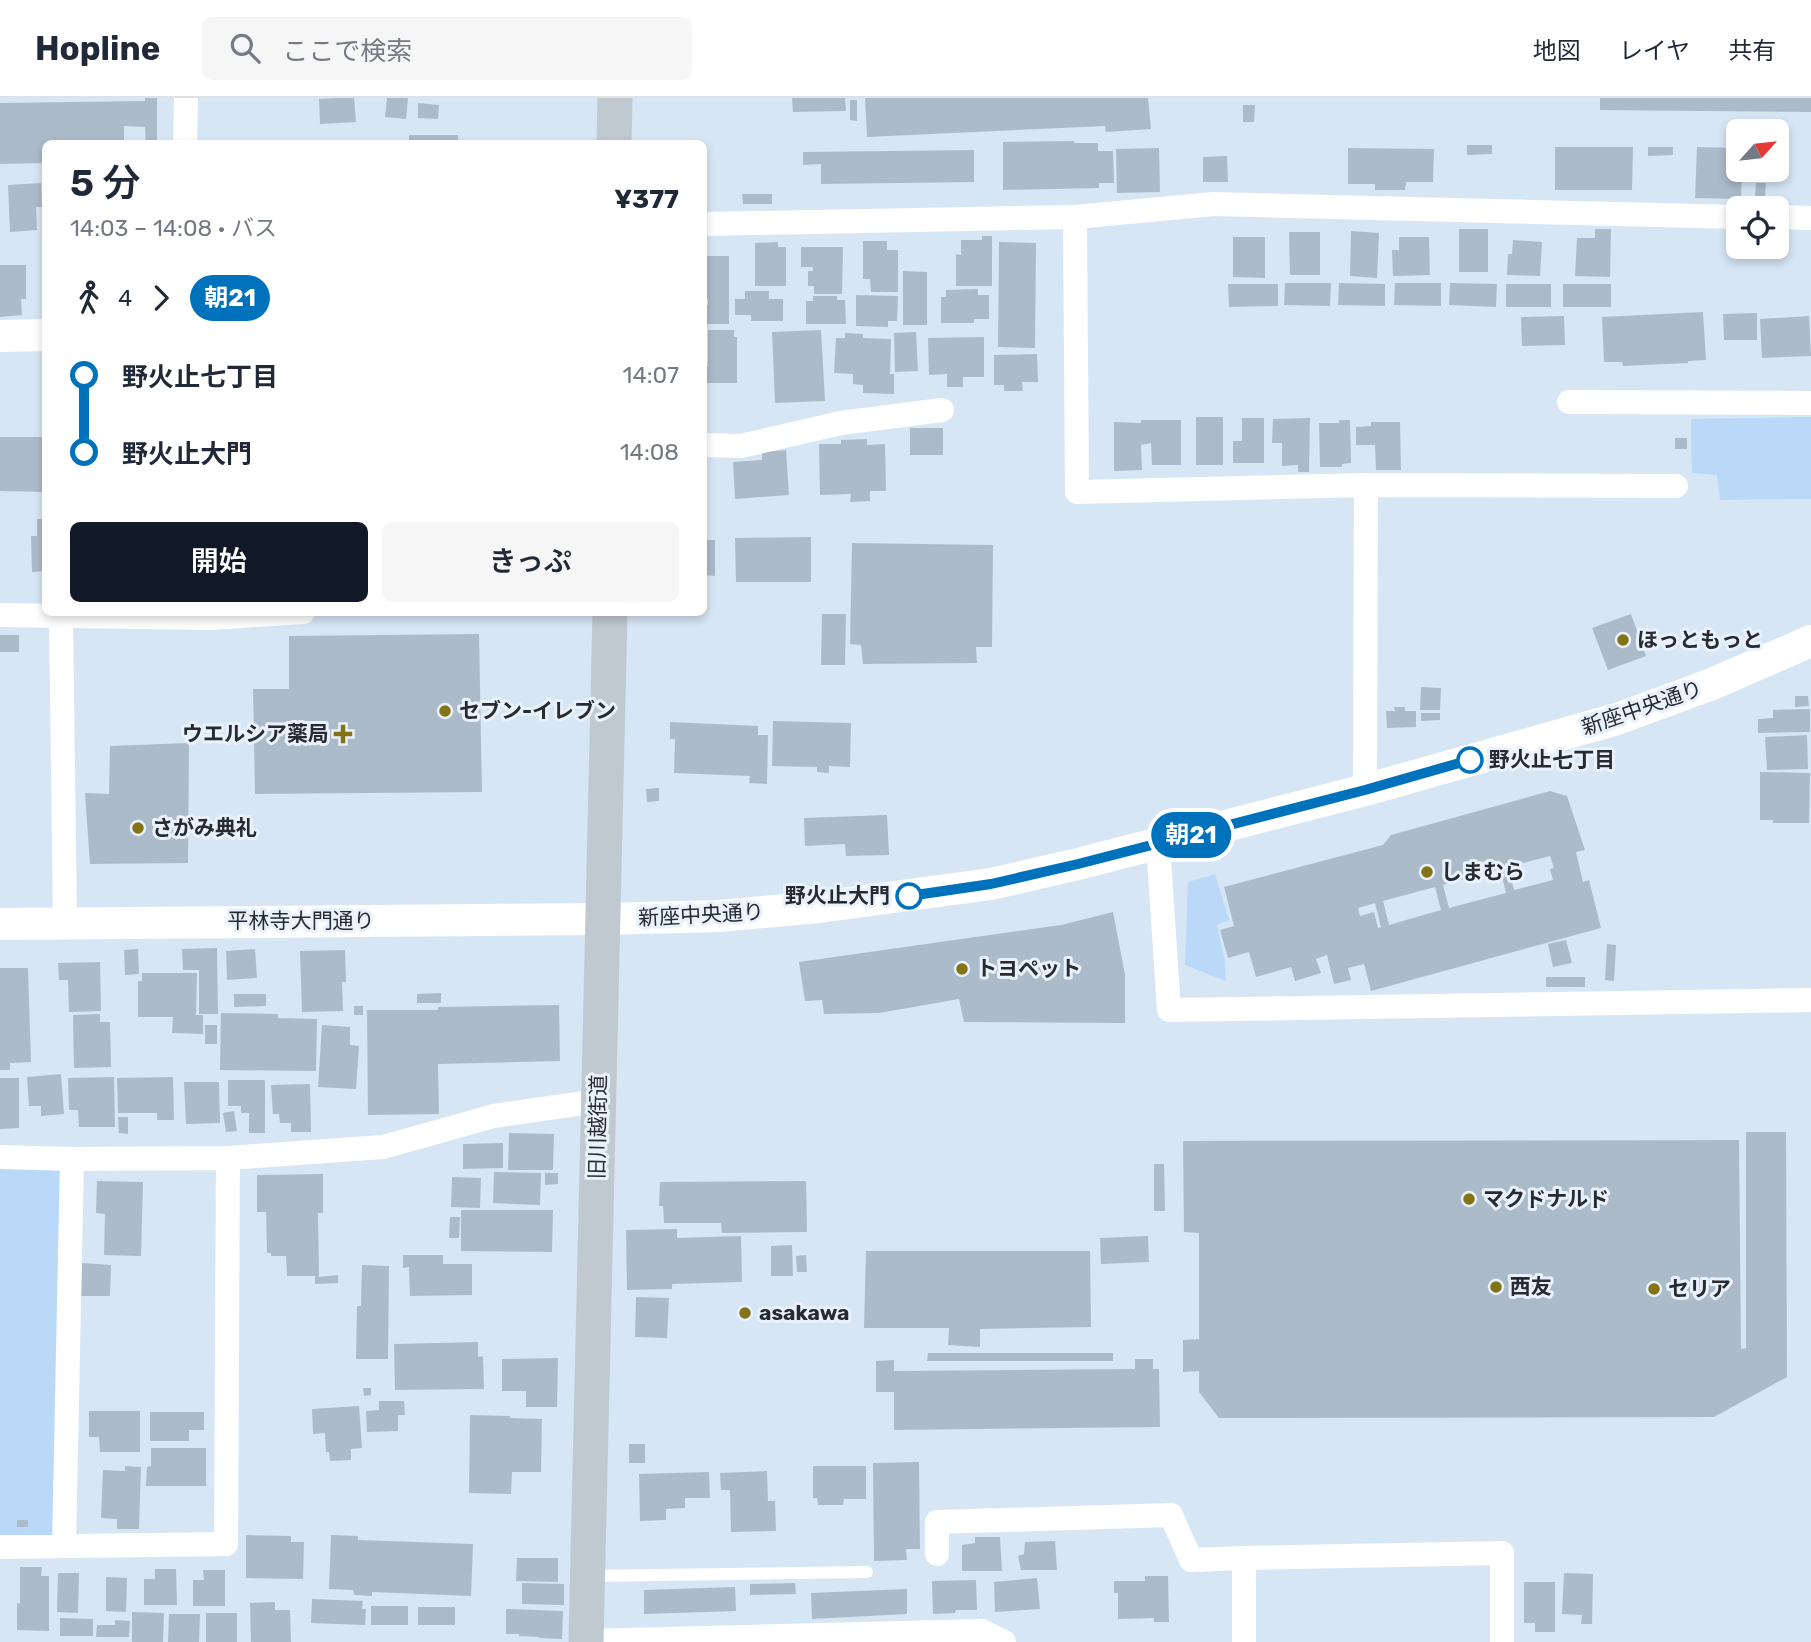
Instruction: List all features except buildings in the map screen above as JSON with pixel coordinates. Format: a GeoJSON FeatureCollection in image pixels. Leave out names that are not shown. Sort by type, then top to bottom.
{"type":"FeatureCollection","features":[{"type":"Feature","properties":{"kind":"main road"},"geometry":{"type":"LineString","coordinates":[[614,140],[615,98]]}},
{"type":"Feature","properties":{"kind":"main road","name":"旧川越街道"},"geometry":{"type":"LineString","coordinates":[[586,1641],[610,616]]}},
{"type":"Feature","properties":{"kind":"street"},"geometry":{"type":"LineString","coordinates":[[185,140],[186,98]]}},
{"type":"Feature","properties":{"kind":"street"},"geometry":{"type":"LineString","coordinates":[[707,224],[1075,217],[1214,204],[1726,217]]}},
{"type":"Feature","properties":{"kind":"street"},"geometry":{"type":"LineString","coordinates":[[1075,217],[1077,492],[1366,485],[1676,486]]}},
{"type":"Feature","properties":{"kind":"street"},"geometry":{"type":"LineString","coordinates":[[1789,218],[1811,218]]}},
{"type":"Feature","properties":{"kind":"street"},"geometry":{"type":"LineString","coordinates":[[0,336],[42,335]]}},
{"type":"Feature","properties":{"kind":"street"},"geometry":{"type":"LineString","coordinates":[[1569,402],[1811,404]]}},
{"type":"Feature","properties":{"kind":"street"},"geometry":{"type":"LineString","coordinates":[[707,445],[741,446],[841,423],[942,410]]}},
{"type":"Feature","properties":{"kind":"street"},"geometry":{"type":"LineString","coordinates":[[1365,790],[1366,485]]}},
{"type":"Feature","properties":{"kind":"street"},"geometry":{"type":"LineString","coordinates":[[0,615],[42,616]]}},
{"type":"Feature","properties":{"kind":"street"},"geometry":{"type":"LineString","coordinates":[[65,923],[61,616],[242,616]]}},
{"type":"Feature","properties":{"kind":"street","name":"新座中央通り"},"geometry":{"type":"LineString","coordinates":[[603,919],[718,916],[819,907],[991,884],[1365,790],[1617,719],[1712,684],[1811,641]]}},
{"type":"Feature","properties":{"kind":"street"},"geometry":{"type":"LineString","coordinates":[[1158,844],[1169,1010],[1811,1000]]}},
{"type":"Feature","properties":{"kind":"street","name":"平林寺大門通り"},"geometry":{"type":"LineString","coordinates":[[0,924],[603,919]]}},
{"type":"Feature","properties":{"kind":"street"},"geometry":{"type":"LineString","coordinates":[[0,1157],[228,1158],[383,1147],[494,1116],[598,1101]]}},
{"type":"Feature","properties":{"kind":"street"},"geometry":{"type":"LineString","coordinates":[[0,1547],[226,1544],[228,1158]]}},
{"type":"Feature","properties":{"kind":"street"},"geometry":{"type":"LineString","coordinates":[[64,1546],[72,1159]]}},
{"type":"Feature","properties":{"kind":"street"},"geometry":{"type":"LineString","coordinates":[[937,1554],[937,1522],[1171,1515],[1191,1560],[1502,1553],[1503,1642]]}},
{"type":"Feature","properties":{"kind":"street"},"geometry":{"type":"LineString","coordinates":[[1244,1558],[1244,1642]]}},
{"type":"Feature","properties":{"kind":"street"},"geometry":{"type":"LineString","coordinates":[[586,1641],[982,1631],[1004,1642]]}},
{"type":"Feature","properties":{"kind":"lane"},"geometry":{"type":"LineString","coordinates":[[587,1577],[867,1572]]}},
{"type":"Feature","properties":{"kind":"shaded area"},"geometry":{"type":"Polygon","coordinates":[[[1811,417],[1811,499],[1720,500],[1717,475],[1692,473],[1691,419],[1811,417]]]}},
{"type":"Feature","properties":{"kind":"shaded area"},"geometry":{"type":"Polygon","coordinates":[[[1215,874],[1229,920],[1217,925],[1225,961],[1226,981],[1185,965],[1188,882],[1215,874]]]}},
{"type":"Feature","properties":{"kind":"shaded area"},"geometry":{"type":"Polygon","coordinates":[[[0,1157],[72,1159],[64,1546],[0,1547],[0,1157]]]}},
{"type":"Feature","properties":{"kind":"bus line","name":"朝21"},"geometry":{"type":"LineString","coordinates":[[909,896],[991,884],[1078,864],[1470,760]]}},
{"type":"Feature","properties":{"kind":"place","name":"ほっともっと"},"geometry":{"type":"Point","coordinates":[1623,640]}},
{"type":"Feature","properties":{"kind":"place","name":"セブン-イレブン"},"geometry":{"type":"Point","coordinates":[445,711]}},
{"type":"Feature","properties":{"kind":"place","name":"ウエルシア薬局"},"geometry":{"type":"Point","coordinates":[343,734]}},
{"type":"Feature","properties":{"kind":"place","name":"野火止七丁目"},"geometry":{"type":"Point","coordinates":[1470,760]}},
{"type":"Feature","properties":{"kind":"place","name":"さがみ典礼"},"geometry":{"type":"Point","coordinates":[138,828]}},
{"type":"Feature","properties":{"kind":"place","name":"しまむら"},"geometry":{"type":"Point","coordinates":[1427,872]}},
{"type":"Feature","properties":{"kind":"place","name":"野火止大門"},"geometry":{"type":"Point","coordinates":[909,896]}},
{"type":"Feature","properties":{"kind":"place","name":"トヨペット"},"geometry":{"type":"Point","coordinates":[962,969]}},
{"type":"Feature","properties":{"kind":"place","name":"マクドナルド"},"geometry":{"type":"Point","coordinates":[1469,1199]}},
{"type":"Feature","properties":{"kind":"place","name":"西友"},"geometry":{"type":"Point","coordinates":[1496,1287]}},
{"type":"Feature","properties":{"kind":"place","name":"セリア"},"geometry":{"type":"Point","coordinates":[1654,1289]}},
{"type":"Feature","properties":{"kind":"place","name":"asakawa"},"geometry":{"type":"Point","coordinates":[745,1313]}}]}
